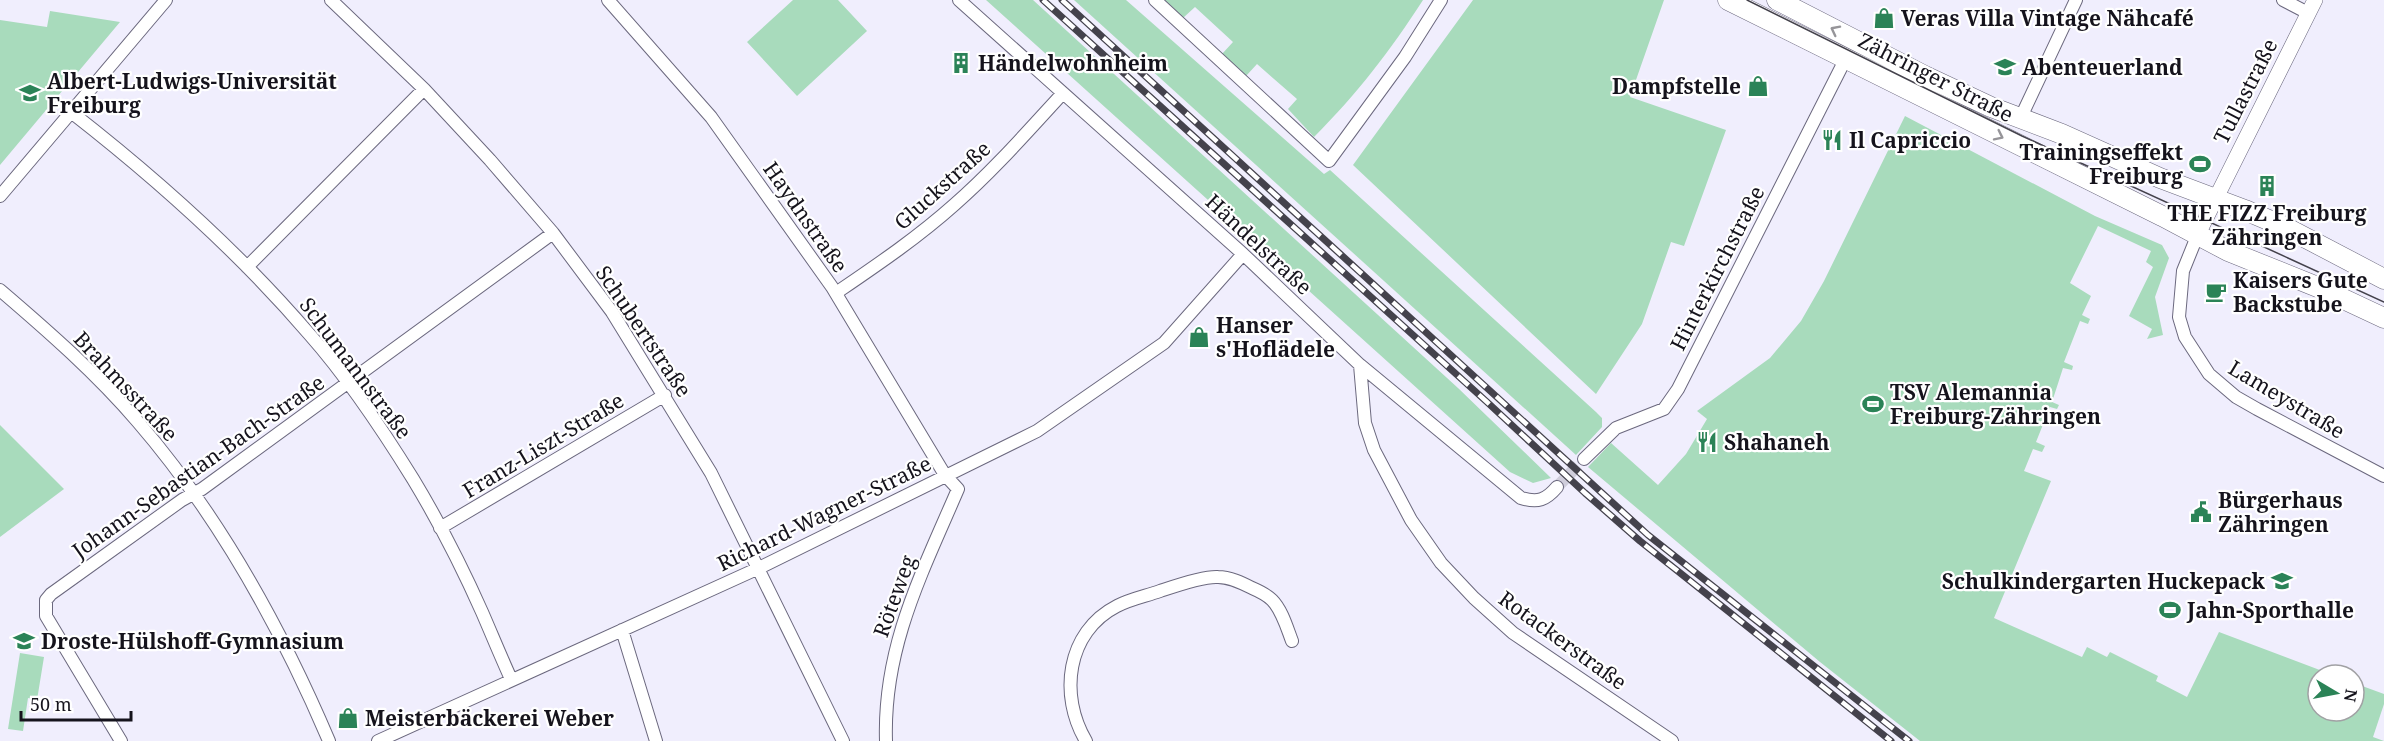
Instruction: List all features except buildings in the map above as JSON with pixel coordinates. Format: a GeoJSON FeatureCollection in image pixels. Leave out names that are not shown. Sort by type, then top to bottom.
{"type":"FeatureCollection","features":[{"type":"Feature","properties":{"kind":"main road","name":"Zähringer Straße"},"geometry":{"type":"LineString","coordinates":[[1728,0],[2228,251],[2320,288],[2384,318]]}},
{"type":"Feature","properties":{"kind":"main road","name":"Zähringer Straße"},"geometry":{"type":"LineString","coordinates":[[1777,0],[1925,76],[2160,178],[2214,197],[2285,227],[2384,279]]}},
{"type":"Feature","properties":{"kind":"street"},"geometry":{"type":"LineString","coordinates":[[0,196],[166,0]]}},
{"type":"Feature","properties":{"kind":"street","name":"Schubertstraße"},"geometry":{"type":"LineString","coordinates":[[331,0],[424,89],[490,160],[553,233],[612,312],[711,473],[843,741]]}},
{"type":"Feature","properties":{"kind":"street","name":"Haydnstraße"},"geometry":{"type":"LineString","coordinates":[[608,0],[711,117],[836,293],[945,475]]}},
{"type":"Feature","properties":{"kind":"street","name":"Händelstraße"},"geometry":{"type":"LineString","coordinates":[[959,0],[1243,254],[1360,365],[1521,498],[1534,502],[1542,500],[1557,487]]}},
{"type":"Feature","properties":{"kind":"street"},"geometry":{"type":"LineString","coordinates":[[1155,0],[1329,161],[1405,57],[1441,0]]}},
{"type":"Feature","properties":{"kind":"street"},"geometry":{"type":"LineString","coordinates":[[2021,117],[2076,0]]}},
{"type":"Feature","properties":{"kind":"street"},"geometry":{"type":"LineString","coordinates":[[2283,0],[2312,7]]}},
{"type":"Feature","properties":{"kind":"street","name":"Tullastraße"},"geometry":{"type":"LineString","coordinates":[[2198,234],[2214,197],[2312,7]]}},
{"type":"Feature","properties":{"kind":"street","name":"Hinterkirchstraße"},"geometry":{"type":"LineString","coordinates":[[1584,459],[1616,428],[1664,409],[1678,389],[1846,58]]}},
{"type":"Feature","properties":{"kind":"street"},"geometry":{"type":"LineString","coordinates":[[247,267],[424,89]]}},
{"type":"Feature","properties":{"kind":"street","name":"Gluckstraße"},"geometry":{"type":"LineString","coordinates":[[836,293],[897,252],[955,205],[1013,148],[1063,93]]}},
{"type":"Feature","properties":{"kind":"street","name":"Schumannstraße"},"geometry":{"type":"LineString","coordinates":[[71,112],[187,209],[247,267],[312,337],[348,383],[413,479],[441,528],[479,605],[511,679]]}},
{"type":"Feature","properties":{"kind":"street","name":"Johann-Sebastian-Bach-Straße"},"geometry":{"type":"LineString","coordinates":[[121,741],[46,616],[46,600],[51,594],[348,383],[553,233]]}},
{"type":"Feature","properties":{"kind":"street","name":"Lameystraße"},"geometry":{"type":"LineString","coordinates":[[2198,234],[2183,271],[2179,317],[2186,337],[2209,374],[2236,397],[2384,476]]}},
{"type":"Feature","properties":{"kind":"street","name":"Richard-Wagner-Straße"},"geometry":{"type":"LineString","coordinates":[[378,741],[759,568],[1037,431],[1164,343],[1243,254]]}},
{"type":"Feature","properties":{"kind":"street","name":"Brahmsstraße"},"geometry":{"type":"LineString","coordinates":[[0,290],[99,380],[136,420],[194,493],[237,557],[276,624],[330,741]]}},
{"type":"Feature","properties":{"kind":"street","name":"Rotackerstraße"},"geometry":{"type":"LineString","coordinates":[[1360,365],[1365,423],[1374,450],[1411,520],[1441,563],[1474,598],[1513,633],[1672,741]]}},
{"type":"Feature","properties":{"kind":"street","name":"Franz-Liszt-Straße"},"geometry":{"type":"LineString","coordinates":[[441,528],[665,395]]}},
{"type":"Feature","properties":{"kind":"street","name":"Röteweg"},"geometry":{"type":"LineString","coordinates":[[886,741],[885,718],[894,652],[911,598],[958,489],[945,475]]}},
{"type":"Feature","properties":{"kind":"street"},"geometry":{"type":"LineString","coordinates":[[1086,741],[1072,709],[1070,677],[1073,662],[1078,646],[1087,631],[1099,617],[1117,606],[1176,586],[1217,576],[1240,582],[1272,599],[1292,641]]}},
{"type":"Feature","properties":{"kind":"street"},"geometry":{"type":"LineString","coordinates":[[622,630],[656,741]]}},
{"type":"Feature","properties":{"kind":"green space"},"geometry":{"type":"Polygon","coordinates":[[[793,0],[838,0],[867,31],[797,96],[747,42],[793,0]]]}},
{"type":"Feature","properties":{"kind":"green space"},"geometry":{"type":"Polygon","coordinates":[[[986,0],[1033,0],[1458,388],[1551,478],[1533,483],[1510,472],[986,0]]]}},
{"type":"Feature","properties":{"kind":"green space"},"geometry":{"type":"Polygon","coordinates":[[[1074,0],[1126,0],[1324,174],[1330,170],[1596,412],[1602,418],[1602,427],[1576,455],[1074,0]]]}},
{"type":"Feature","properties":{"kind":"green space"},"geometry":{"type":"Polygon","coordinates":[[[1162,0],[1423,0],[1372,72],[1345,105],[1314,137],[1288,109],[1297,99],[1257,64],[1246,76],[1222,54],[1233,42],[1195,7],[1183,18],[1162,0]]]}},
{"type":"Feature","properties":{"kind":"green space"},"geometry":{"type":"Polygon","coordinates":[[[1473,0],[1664,0],[1630,97],[1726,130],[1684,246],[1671,242],[1642,324],[1596,394],[1353,165],[1473,0]]]}},
{"type":"Feature","properties":{"kind":"green space","name":"Albert-Ludwigs-Universität Freiburg"},"geometry":{"type":"Polygon","coordinates":[[[50,11],[120,22],[0,165],[0,20],[47,27],[50,11]]]}},
{"type":"Feature","properties":{"kind":"green space","name":"TSV Alemannia Freiburg-Zähringen"},"geometry":{"type":"Polygon","coordinates":[[[1905,116],[2095,216],[2162,245],[2169,258],[2155,297],[2163,335],[2147,339],[2152,329],[2129,316],[2153,267],[2146,262],[2151,251],[2098,226],[2070,283],[2091,296],[2082,315],[2090,319],[2088,324],[2080,321],[2064,362],[2073,366],[2072,370],[2063,368],[2052,402],[2059,405],[2057,409],[2050,407],[2036,442],[2045,446],[2042,452],[2033,449],[2024,471],[2051,481],[1994,618],[2082,657],[2087,647],[2107,657],[2110,652],[2158,676],[2156,681],[2187,697],[2219,632],[2306,665],[2306,723],[2366,723],[2366,687],[2384,694],[2384,704],[2373,737],[2384,741],[1920,741],[1820,662],[1588,467],[1611,443],[1658,485],[1686,454],[1707,419],[1697,411],[1770,358],[1801,321],[1824,281],[1905,116]]]}},
{"type":"Feature","properties":{"kind":"green space"},"geometry":{"type":"Polygon","coordinates":[[[0,425],[64,489],[0,537],[0,425]]]}},
{"type":"Feature","properties":{"kind":"green space"},"geometry":{"type":"Polygon","coordinates":[[[20,653],[44,657],[37,700],[28,698],[23,731],[8,729],[20,653]]]}},
{"type":"Feature","properties":{"kind":"tunnel"},"geometry":{"type":"LineString","coordinates":[[1557,487],[1584,459]]}},
{"type":"Feature","properties":{"kind":"tram line"},"geometry":{"type":"LineString","coordinates":[[1747,0],[2022,136],[2384,302]]}},
{"type":"Feature","properties":{"kind":"railway"},"geometry":{"type":"LineString","coordinates":[[1043,0],[1585,493],[1640,541],[1891,741]]}},
{"type":"Feature","properties":{"kind":"railway"},"geometry":{"type":"LineString","coordinates":[[1062,0],[1648,535],[1909,741]]}},
{"type":"Feature","properties":{"kind":"place","name":"Veras Villa Vintage Nähcafé"},"geometry":{"type":"Point","coordinates":[1884,18]}},
{"type":"Feature","properties":{"kind":"place","name":"Händelwohnheim"},"geometry":{"type":"Point","coordinates":[961,63]}},
{"type":"Feature","properties":{"kind":"place","name":"Abenteuerland"},"geometry":{"type":"Point","coordinates":[2005,67]}},
{"type":"Feature","properties":{"kind":"place","name":"Dampfstelle"},"geometry":{"type":"Point","coordinates":[1758,86]}},
{"type":"Feature","properties":{"kind":"place","name":"Albert-Ludwigs-Universität Freiburg"},"geometry":{"type":"Point","coordinates":[30,93]}},
{"type":"Feature","properties":{"kind":"place","name":"Il Capriccio"},"geometry":{"type":"Point","coordinates":[1832,140]}},
{"type":"Feature","properties":{"kind":"place","name":"Trainingseffekt Freiburg"},"geometry":{"type":"Point","coordinates":[2200,164]}},
{"type":"Feature","properties":{"kind":"place","name":"THE FIZZ Freiburg Zähringen"},"geometry":{"type":"Point","coordinates":[2267,186]}},
{"type":"Feature","properties":{"kind":"place","name":"Kaisers Gute Backstube"},"geometry":{"type":"Point","coordinates":[2216,292]}},
{"type":"Feature","properties":{"kind":"place","name":"Hanser s'Hoflädele"},"geometry":{"type":"Point","coordinates":[1199,337]}},
{"type":"Feature","properties":{"kind":"place","name":"TSV Alemannia Freiburg-Zähringen"},"geometry":{"type":"Point","coordinates":[1873,404]}},
{"type":"Feature","properties":{"kind":"place","name":"Shahaneh"},"geometry":{"type":"Point","coordinates":[1707,442]}},
{"type":"Feature","properties":{"kind":"place","name":"Bürgerhaus Zähringen"},"geometry":{"type":"Point","coordinates":[2201,512]}},
{"type":"Feature","properties":{"kind":"place","name":"Schulkindergarten Huckepack"},"geometry":{"type":"Point","coordinates":[2282,581]}},
{"type":"Feature","properties":{"kind":"place","name":"Jahn-Sporthalle"},"geometry":{"type":"Point","coordinates":[2170,610]}},
{"type":"Feature","properties":{"kind":"place","name":"Droste-Hülshoff-Gymnasium"},"geometry":{"type":"Point","coordinates":[24,641]}},
{"type":"Feature","properties":{"kind":"place","name":"Meisterbäckerei Weber"},"geometry":{"type":"Point","coordinates":[348,718]}}]}
